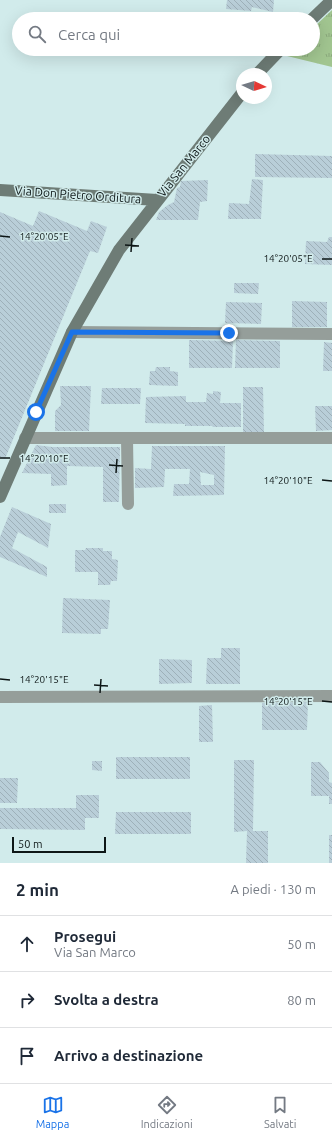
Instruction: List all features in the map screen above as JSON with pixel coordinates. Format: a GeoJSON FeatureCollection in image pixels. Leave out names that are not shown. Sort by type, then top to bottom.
{"type":"FeatureCollection","features":[{"type":"Feature","properties":{"kind":"main road"},"geometry":{"type":"LineString","coordinates":[[319,12],[332,0]]}},
{"type":"Feature","properties":{"kind":"main road"},"geometry":{"type":"LineString","coordinates":[[263,68],[274,56]]}},
{"type":"Feature","properties":{"kind":"main road","name":"Via San Marco"},"geometry":{"type":"LineString","coordinates":[[0,497],[72,332],[119,250],[236,101]]}},
{"type":"Feature","properties":{"kind":"main road","name":"Via Don Pietro Orditura"},"geometry":{"type":"LineString","coordinates":[[0,190],[157,200]]}},
{"type":"Feature","properties":{"kind":"street"},"geometry":{"type":"LineString","coordinates":[[72,332],[332,334]]}},
{"type":"Feature","properties":{"kind":"street"},"geometry":{"type":"LineString","coordinates":[[25,438],[332,438]]}},
{"type":"Feature","properties":{"kind":"street"},"geometry":{"type":"LineString","coordinates":[[127,438],[128,504]]}},
{"type":"Feature","properties":{"kind":"street"},"geometry":{"type":"LineString","coordinates":[[0,697],[332,696]]}},
{"type":"Feature","properties":{"kind":"green space"},"geometry":{"type":"Polygon","coordinates":[[[332,10],[332,67],[287,56],[320,56],[320,21],[332,10]]]}},
{"type":"Feature","properties":{"kind":"building"},"geometry":{"type":"Polygon","coordinates":[[[227,0],[274,0],[273,12],[252,7],[251,11],[226,9],[227,0]]]}},
{"type":"Feature","properties":{"kind":"building"},"geometry":{"type":"Polygon","coordinates":[[[255,154],[332,156],[332,178],[255,177],[255,154]]]}},
{"type":"Feature","properties":{"kind":"building"},"geometry":{"type":"Polygon","coordinates":[[[252,179],[263,180],[261,219],[228,219],[229,203],[249,204],[252,179]]]}},
{"type":"Feature","properties":{"kind":"building"},"geometry":{"type":"Polygon","coordinates":[[[208,180],[207,201],[200,202],[198,220],[156,220],[159,212],[174,202],[177,188],[180,187],[181,181],[208,180]]]}},
{"type":"Feature","properties":{"kind":"building"},"geometry":{"type":"Polygon","coordinates":[[[39,211],[87,231],[91,221],[107,227],[98,253],[90,251],[5,459],[0,457],[0,212],[33,226],[39,211]]]}},
{"type":"Feature","properties":{"kind":"building"},"geometry":{"type":"Polygon","coordinates":[[[329,237],[332,237],[332,265],[305,264],[306,241],[327,242],[329,237]]]}},
{"type":"Feature","properties":{"kind":"building"},"geometry":{"type":"Polygon","coordinates":[[[234,283],[259,283],[258,294],[234,293],[234,283]]]}},
{"type":"Feature","properties":{"kind":"building"},"geometry":{"type":"Polygon","coordinates":[[[292,301],[327,302],[327,327],[292,327],[292,301]]]}},
{"type":"Feature","properties":{"kind":"building"},"geometry":{"type":"Polygon","coordinates":[[[226,302],[262,303],[261,324],[225,323],[226,302]]]}},
{"type":"Feature","properties":{"kind":"building"},"geometry":{"type":"Polygon","coordinates":[[[189,340],[233,341],[232,368],[189,368],[189,340]]]}},
{"type":"Feature","properties":{"kind":"building"},"geometry":{"type":"Polygon","coordinates":[[[236,340],[280,341],[280,368],[235,368],[236,340]]]}},
{"type":"Feature","properties":{"kind":"building"},"geometry":{"type":"Polygon","coordinates":[[[324,342],[332,343],[332,371],[323,371],[324,342]]]}},
{"type":"Feature","properties":{"kind":"building"},"geometry":{"type":"Polygon","coordinates":[[[156,367],[170,367],[170,371],[178,372],[178,386],[149,385],[150,371],[155,371],[156,367]]]}},
{"type":"Feature","properties":{"kind":"building"},"geometry":{"type":"Polygon","coordinates":[[[60,386],[91,386],[89,431],[55,431],[55,411],[61,405],[60,386]]]}},
{"type":"Feature","properties":{"kind":"building"},"geometry":{"type":"Polygon","coordinates":[[[243,387],[263,387],[264,432],[243,432],[243,387]]]}},
{"type":"Feature","properties":{"kind":"building"},"geometry":{"type":"Polygon","coordinates":[[[102,388],[141,388],[140,404],[101,404],[102,388]]]}},
{"type":"Feature","properties":{"kind":"building"},"geometry":{"type":"Polygon","coordinates":[[[213,391],[221,392],[220,403],[241,403],[241,427],[185,426],[185,424],[145,423],[146,397],[186,396],[186,402],[206,402],[207,393],[213,394],[213,391]]]}},
{"type":"Feature","properties":{"kind":"building"},"geometry":{"type":"Polygon","coordinates":[[[315,406],[332,406],[332,430],[316,431],[315,406]]]}},
{"type":"Feature","properties":{"kind":"building"},"geometry":{"type":"Polygon","coordinates":[[[36,445],[52,447],[120,447],[119,502],[103,502],[103,467],[67,466],[67,485],[51,486],[51,474],[22,473],[36,445]]]}},
{"type":"Feature","properties":{"kind":"building"},"geometry":{"type":"Polygon","coordinates":[[[152,446],[225,446],[224,495],[173,496],[174,484],[189,484],[190,469],[165,469],[164,487],[135,488],[135,468],[151,469],[152,446]],[[200,472],[201,485],[214,485],[214,475],[200,472]]]}},
{"type":"Feature","properties":{"kind":"building"},"geometry":{"type":"Polygon","coordinates":[[[49,504],[66,504],[66,513],[49,513],[49,504]]]}},
{"type":"Feature","properties":{"kind":"building"},"geometry":{"type":"Polygon","coordinates":[[[12,507],[51,524],[48,548],[18,532],[12,548],[47,567],[47,577],[0,557],[0,537],[12,507]]]}},
{"type":"Feature","properties":{"kind":"building"},"geometry":{"type":"Polygon","coordinates":[[[86,548],[103,548],[103,551],[112,551],[112,559],[118,560],[117,581],[111,581],[110,585],[98,585],[98,572],[75,572],[75,550],[85,550],[86,548]]]}},
{"type":"Feature","properties":{"kind":"building"},"geometry":{"type":"Polygon","coordinates":[[[63,598],[110,600],[108,629],[101,629],[101,634],[62,633],[63,598]]]}},
{"type":"Feature","properties":{"kind":"building"},"geometry":{"type":"Polygon","coordinates":[[[221,648],[240,648],[240,684],[206,684],[207,658],[221,658],[221,648]]]}},
{"type":"Feature","properties":{"kind":"building"},"geometry":{"type":"Polygon","coordinates":[[[159,659],[192,660],[192,683],[159,684],[159,659]]]}},
{"type":"Feature","properties":{"kind":"building"},"geometry":{"type":"Polygon","coordinates":[[[308,702],[307,730],[262,730],[262,703],[308,702]]]}},
{"type":"Feature","properties":{"kind":"building"},"geometry":{"type":"Polygon","coordinates":[[[212,705],[213,742],[199,742],[199,706],[212,705]]]}},
{"type":"Feature","properties":{"kind":"building"},"geometry":{"type":"Polygon","coordinates":[[[116,757],[190,757],[190,779],[116,779],[116,757]]]}},
{"type":"Feature","properties":{"kind":"building"},"geometry":{"type":"Polygon","coordinates":[[[234,760],[254,760],[253,831],[268,831],[268,863],[246,863],[247,831],[234,832],[234,760]]]}},
{"type":"Feature","properties":{"kind":"building"},"geometry":{"type":"Polygon","coordinates":[[[92,761],[102,761],[102,771],[92,770],[92,761]]]}},
{"type":"Feature","properties":{"kind":"building"},"geometry":{"type":"Polygon","coordinates":[[[311,762],[320,762],[329,773],[329,782],[332,783],[332,804],[329,804],[329,796],[311,796],[311,762]]]}},
{"type":"Feature","properties":{"kind":"building"},"geometry":{"type":"Polygon","coordinates":[[[0,778],[18,778],[17,803],[0,803],[0,778]]]}},
{"type":"Feature","properties":{"kind":"building"},"geometry":{"type":"Polygon","coordinates":[[[76,795],[99,795],[99,818],[85,818],[85,830],[0,829],[0,808],[76,808],[76,795]]]}},
{"type":"Feature","properties":{"kind":"building"},"geometry":{"type":"Polygon","coordinates":[[[116,812],[191,812],[191,834],[115,834],[116,812]]]}},
{"type":"Feature","properties":{"kind":"building"},"geometry":{"type":"Polygon","coordinates":[[[329,835],[332,835],[332,863],[329,863],[329,835]]]}},
{"type":"Feature","properties":{"kind":"route"},"geometry":{"type":"LineString","coordinates":[[36,412],[72,332],[229,333]]}}]}
